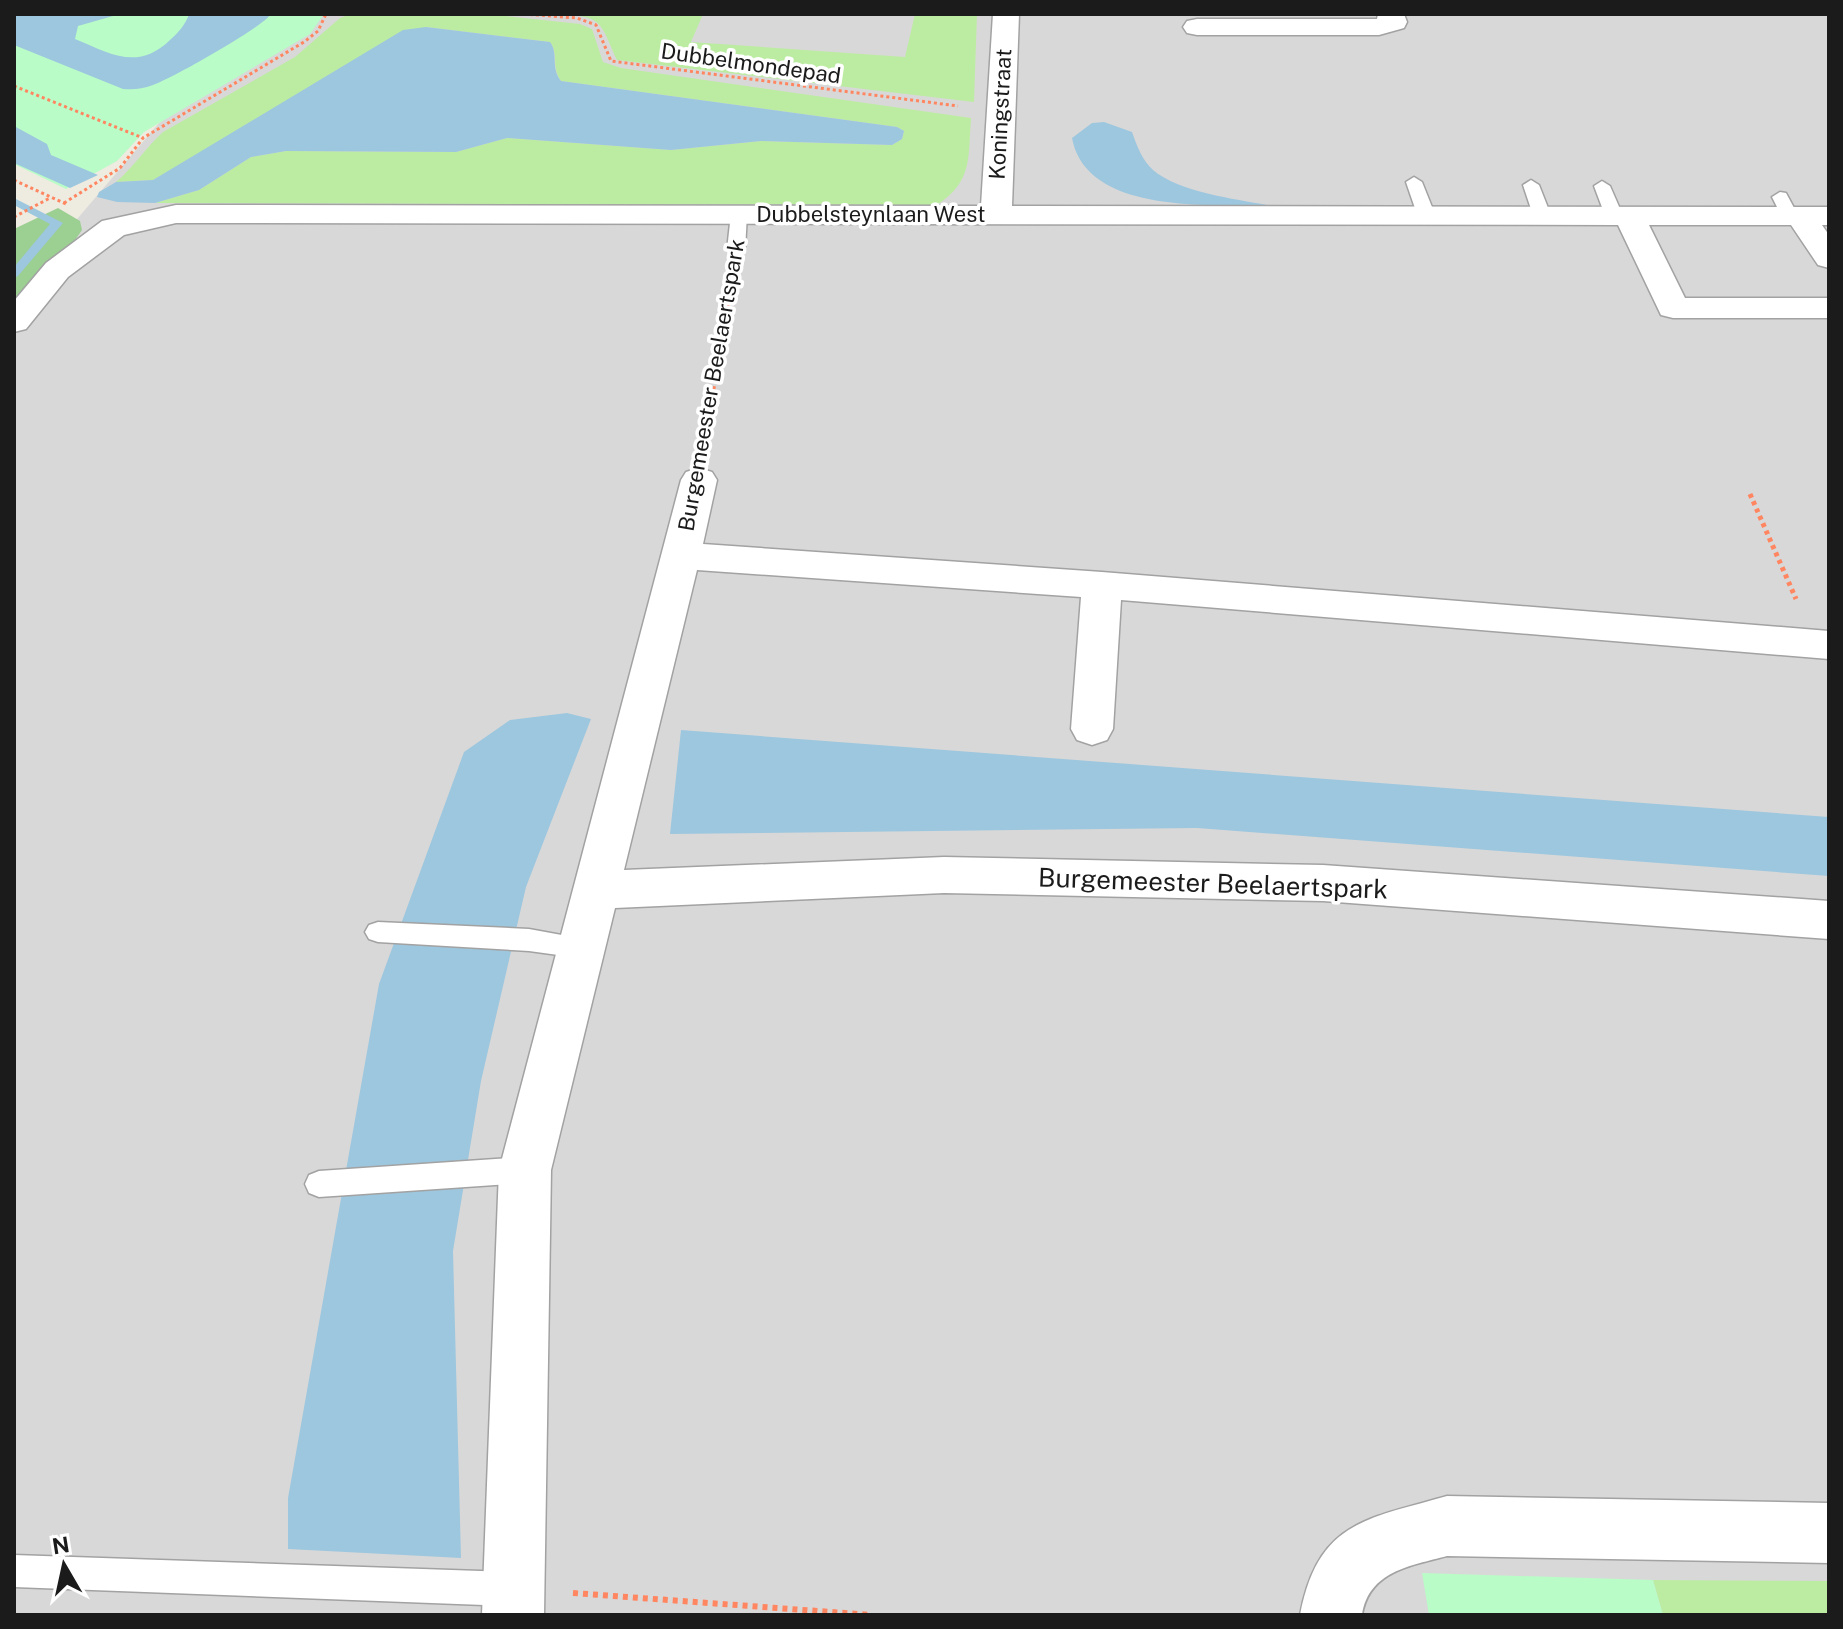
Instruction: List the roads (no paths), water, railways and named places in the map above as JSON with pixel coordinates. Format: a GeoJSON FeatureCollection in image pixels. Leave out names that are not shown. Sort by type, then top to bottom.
{"type":"FeatureCollection","features":[{"type":"Feature","properties":{"kind":"street","name":"Koningstraat"},"geometry":{"type":"LineString","coordinates":[[996,214],[998,108],[1006,14]]}},
{"type":"Feature","properties":{"kind":"street"},"geometry":{"type":"LineString","coordinates":[[1197,27],[1379,27],[1394,22],[1391,14]]}},
{"type":"Feature","properties":{"kind":"street","name":"Dubbelsteynlaan West"},"geometry":{"type":"LineString","coordinates":[[14,322],[57,270],[113,228],[176,214],[996,214],[1425,210],[1537,201],[1800,212],[1829,258]]}},
{"type":"Feature","properties":{"kind":"street"},"geometry":{"type":"LineString","coordinates":[[1614,205],[1673,308],[1829,308]]}},
{"type":"Feature","properties":{"kind":"street","name":"Burgemeester Beelaertspark"},"geometry":{"type":"LineString","coordinates":[[513,1602],[506,1171],[597,890],[699,480]]}},
{"type":"Feature","properties":{"kind":"street","name":"Burgemeester Beelaertspark"},"geometry":{"type":"LineString","coordinates":[[681,556],[1102,585],[1822,645]]}},
{"type":"Feature","properties":{"kind":"street"},"geometry":{"type":"LineString","coordinates":[[1092,729],[1102,585]]}},
{"type":"Feature","properties":{"kind":"street","name":"Burgemeester Beelaertspark"},"geometry":{"type":"LineString","coordinates":[[597,890],[944,875],[1307,883],[1829,920]]}},
{"type":"Feature","properties":{"kind":"street"},"geometry":{"type":"LineString","coordinates":[[1331,1615],[1336,1586],[1370,1548],[1447,1526],[1829,1533]]}},
{"type":"Feature","properties":{"kind":"lane"},"geometry":{"type":"LineString","coordinates":[[1414,182],[1425,210]]}},
{"type":"Feature","properties":{"kind":"lane","name":"Burgemeester Beelaertspark"},"geometry":{"type":"LineString","coordinates":[[736,250],[739,214]]}},
{"type":"Feature","properties":{"kind":"lane"},"geometry":{"type":"LineString","coordinates":[[378,932],[529,940],[580,947]]}},
{"type":"Feature","properties":{"kind":"lane"},"geometry":{"type":"LineString","coordinates":[[319,1184],[506,1171]]}},
{"type":"Feature","properties":{"kind":"lane"},"geometry":{"type":"LineString","coordinates":[[14,1571],[262,1580],[513,1602]]}},
{"type":"Feature","properties":{"kind":"water"},"geometry":{"type":"Polygon","coordinates":[[[14,14],[120,14],[78,26],[75,39],[112,54],[135,57],[147,55],[170,40],[189,14],[271,14],[235,41],[178,73],[153,85],[123,89],[14,45],[14,14]]]}},
{"type":"Feature","properties":{"kind":"water"},"geometry":{"type":"Polygon","coordinates":[[[426,27],[550,42],[561,81],[897,127],[904,131],[902,139],[892,145],[761,141],[671,150],[507,138],[456,152],[286,151],[251,157],[199,190],[155,203],[117,202],[97,197],[99,192],[116,182],[153,180],[403,30],[426,27]]]}},
{"type":"Feature","properties":{"kind":"water"},"geometry":{"type":"Polygon","coordinates":[[[1104,122],[1132,132],[1146,162],[1164,178],[1208,194],[1267,205],[1184,204],[1153,200],[1125,193],[1100,181],[1082,163],[1072,138],[1092,123],[1104,122]]]}},
{"type":"Feature","properties":{"kind":"water"},"geometry":{"type":"Polygon","coordinates":[[[14,126],[47,144],[51,155],[98,175],[70,188],[14,163],[14,126]]]}},
{"type":"Feature","properties":{"kind":"water"},"geometry":{"type":"Polygon","coordinates":[[[567,713],[591,719],[526,887],[481,1081],[453,1251],[461,1558],[288,1549],[288,1498],[379,984],[464,752],[510,720],[567,713]]]}},
{"type":"Feature","properties":{"kind":"water"},"geometry":{"type":"Polygon","coordinates":[[[681,730],[1829,817],[1829,876],[1197,828],[670,834],[681,730]]]}},
{"type":"Feature","properties":{"kind":"waterway"},"geometry":{"type":"LineString","coordinates":[[14,201],[57,223],[14,274]]}}]}
